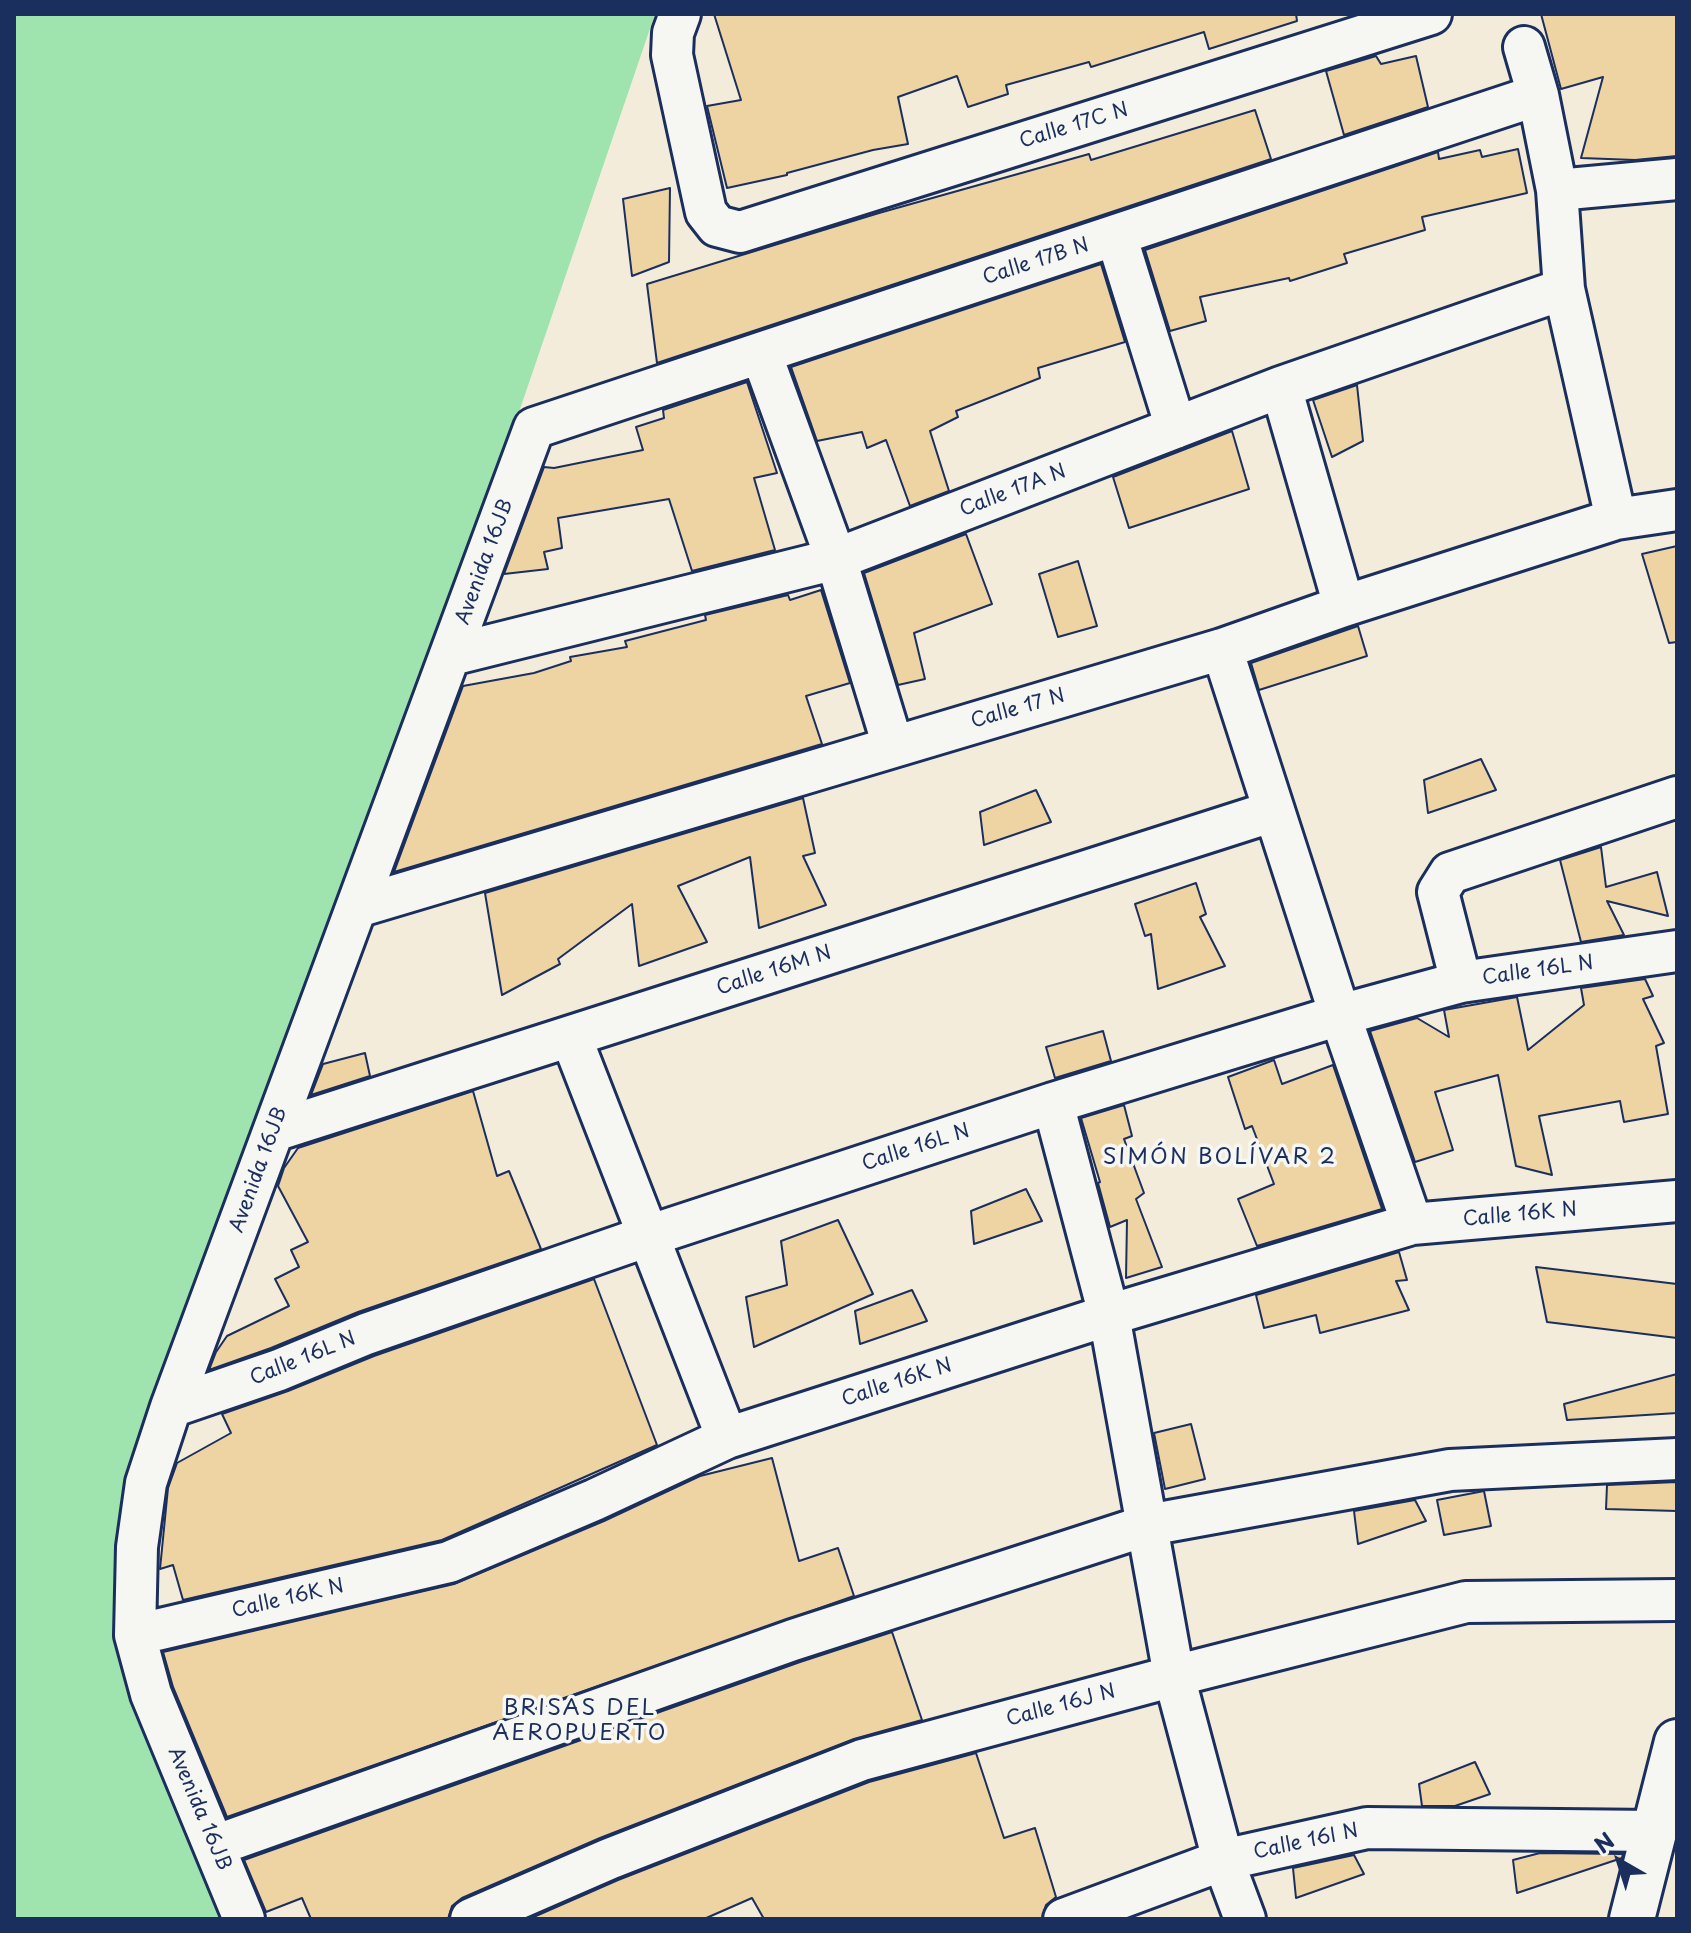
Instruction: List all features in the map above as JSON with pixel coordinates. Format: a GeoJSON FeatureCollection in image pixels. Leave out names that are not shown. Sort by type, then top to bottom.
{"type":"FeatureCollection","features":[{"type":"Feature","properties":{"kind":"main road"},"geometry":{"type":"LineString","coordinates":[[1632,1919],[1677,1742]]}},
{"type":"Feature","properties":{"kind":"street","name":"Calle 17C N"},"geometry":{"type":"LineString","coordinates":[[680,14],[673,33],[672,55],[706,212],[717,226],[740,232],[1431,14]]}},
{"type":"Feature","properties":{"kind":"street"},"geometry":{"type":"LineString","coordinates":[[1518,30],[1538,95],[1557,190],[1564,289],[1616,519]]}},
{"type":"Feature","properties":{"kind":"street","name":"Calle 17B N"},"geometry":{"type":"LineString","coordinates":[[534,428],[1538,95]]}},
{"type":"Feature","properties":{"kind":"street"},"geometry":{"type":"LineString","coordinates":[[1557,190],[1677,179]]}},
{"type":"Feature","properties":{"kind":"street"},"geometry":{"type":"LineString","coordinates":[[1116,235],[1176,428]]}},
{"type":"Feature","properties":{"kind":"street","name":"Calle 17A N"},"geometry":{"type":"LineString","coordinates":[[451,655],[836,559],[1281,387],[1564,289]]}},
{"type":"Feature","properties":{"kind":"street"},"geometry":{"type":"LineString","coordinates":[[761,353],[836,559],[893,746]]}},
{"type":"Feature","properties":{"kind":"street"},"geometry":{"type":"LineString","coordinates":[[1281,387],[1344,606]]}},
{"type":"Feature","properties":{"kind":"street","name":"Avenida 16JB"},"geometry":{"type":"LineString","coordinates":[[244,1919],[151,1694],[135,1635],[137,1547],[146,1483],[171,1407],[534,428]]}},
{"type":"Feature","properties":{"kind":"street","name":"Calle 17 N"},"geometry":{"type":"LineString","coordinates":[[357,907],[1222,649],[1344,606],[1616,519],[1677,510]]}},
{"type":"Feature","properties":{"kind":"street"},"geometry":{"type":"LineString","coordinates":[[1222,649],[1340,1015],[1412,1224]]}},
{"type":"Feature","properties":{"kind":"street"},"geometry":{"type":"LineString","coordinates":[[1461,982],[1438,892],[1450,873],[1677,797]]}},
{"type":"Feature","properties":{"kind":"street","name":"Calle 16M N"},"geometry":{"type":"LineString","coordinates":[[274,1131],[1274,811]]}},
{"type":"Feature","properties":{"kind":"street","name":"Calle 16L N"},"geometry":{"type":"LineString","coordinates":[[171,1407],[279,1370],[366,1334],[648,1236],[1053,1103],[1340,1015],[1461,982],[1677,951]]}},
{"type":"Feature","properties":{"kind":"street"},"geometry":{"type":"LineString","coordinates":[[571,1037],[727,1438]]}},
{"type":"Feature","properties":{"kind":"street"},"geometry":{"type":"LineString","coordinates":[[1053,1103],[1109,1315],[1174,1676],[1223,1860],[1245,1919]]}},
{"type":"Feature","properties":{"kind":"street","name":"Calle 16K N"},"geometry":{"type":"LineString","coordinates":[[135,1635],[449,1562],[594,1500],[727,1438],[1109,1315],[1412,1224],[1677,1201]]}},
{"type":"Feature","properties":{"kind":"street"},"geometry":{"type":"LineString","coordinates":[[214,1846],[793,1640],[1148,1525],[1450,1470],[1677,1459]]}},
{"type":"Feature","properties":{"kind":"street","name":"Calle 16J N"},"geometry":{"type":"LineString","coordinates":[[471,1919],[609,1859],[862,1760],[1174,1676],[1466,1602],[1677,1600]]}},
{"type":"Feature","properties":{"kind":"street","name":"Calle 16I N"},"geometry":{"type":"LineString","coordinates":[[1064,1919],[1223,1860],[1367,1828],[1656,1831]]}},
{"type":"Feature","properties":{"kind":"green space"},"geometry":{"type":"Polygon","coordinates":[[[14,14],[655,14],[492,491],[234,1205],[128,1638],[240,1919],[14,1919],[14,14]]]}},
{"type":"Feature","properties":{"kind":"building"},"geometry":{"type":"Polygon","coordinates":[[[714,14],[1296,14],[1297,21],[1209,49],[1204,32],[1091,67],[1089,62],[1006,85],[1008,94],[968,107],[957,76],[898,97],[908,144],[873,150],[787,175],[727,188],[707,106],[741,100],[714,14]]]}},
{"type":"Feature","properties":{"kind":"building"},"geometry":{"type":"Polygon","coordinates":[[[1541,14],[1677,14],[1677,156],[1635,160],[1581,158],[1603,77],[1561,89],[1541,14]]]}},
{"type":"Feature","properties":{"kind":"building"},"geometry":{"type":"Polygon","coordinates":[[[1376,56],[1381,64],[1416,56],[1428,107],[1344,135],[1326,71],[1376,56]]]}},
{"type":"Feature","properties":{"kind":"building"},"geometry":{"type":"Polygon","coordinates":[[[1255,110],[1271,159],[657,363],[647,284],[879,213],[1089,154],[1091,160],[1255,110]]]}},
{"type":"Feature","properties":{"kind":"building"},"geometry":{"type":"Polygon","coordinates":[[[1518,149],[1527,193],[1422,217],[1425,230],[1344,254],[1347,263],[1290,281],[1289,278],[1200,297],[1206,321],[1170,331],[1145,250],[1438,152],[1439,159],[1480,150],[1482,157],[1518,149]]]}},
{"type":"Feature","properties":{"kind":"building"},"geometry":{"type":"Polygon","coordinates":[[[670,188],[669,262],[632,276],[623,199],[670,188]]]}},
{"type":"Feature","properties":{"kind":"building"},"geometry":{"type":"Polygon","coordinates":[[[1101,264],[1125,342],[1038,368],[1040,378],[956,411],[958,417],[930,431],[949,491],[910,506],[886,440],[867,448],[862,432],[817,441],[791,367],[1101,264]]]}},
{"type":"Feature","properties":{"kind":"building"},"geometry":{"type":"Polygon","coordinates":[[[747,382],[777,473],[754,478],[775,550],[692,571],[669,499],[558,518],[562,548],[544,552],[548,569],[504,574],[544,467],[554,468],[643,450],[636,427],[664,418],[663,410],[747,382]]]}},
{"type":"Feature","properties":{"kind":"building"},"geometry":{"type":"Polygon","coordinates":[[[1357,385],[1363,441],[1332,457],[1313,400],[1357,385]]]}},
{"type":"Feature","properties":{"kind":"building"},"geometry":{"type":"Polygon","coordinates":[[[1232,431],[1249,489],[1129,528],[1113,477],[1232,431]]]}},
{"type":"Feature","properties":{"kind":"building"},"geometry":{"type":"Polygon","coordinates":[[[966,534],[992,604],[914,633],[925,679],[898,685],[864,573],[966,534]]]}},
{"type":"Feature","properties":{"kind":"building"},"geometry":{"type":"Polygon","coordinates":[[[1677,546],[1677,642],[1669,643],[1642,554],[1677,546]]]}},
{"type":"Feature","properties":{"kind":"building"},"geometry":{"type":"Polygon","coordinates":[[[1078,561],[1097,626],[1058,637],[1039,574],[1078,561]]]}},
{"type":"Feature","properties":{"kind":"building"},"geometry":{"type":"Polygon","coordinates":[[[821,590],[850,683],[806,696],[822,744],[394,872],[463,686],[534,673],[571,661],[570,657],[627,647],[625,641],[706,620],[705,615],[788,595],[790,600],[821,590]]]}},
{"type":"Feature","properties":{"kind":"building"},"geometry":{"type":"Polygon","coordinates":[[[1358,626],[1367,656],[1259,690],[1251,663],[1358,626]]]}},
{"type":"Feature","properties":{"kind":"building"},"geometry":{"type":"Polygon","coordinates":[[[1481,759],[1496,790],[1428,813],[1424,780],[1481,759]]]}},
{"type":"Feature","properties":{"kind":"building"},"geometry":{"type":"Polygon","coordinates":[[[1036,790],[1051,822],[984,845],[980,812],[1036,790]]]}},
{"type":"Feature","properties":{"kind":"building"},"geometry":{"type":"Polygon","coordinates":[[[803,798],[815,853],[803,856],[826,905],[759,928],[750,857],[678,886],[707,942],[639,966],[632,904],[558,959],[560,964],[502,995],[485,893],[803,798]]]}},
{"type":"Feature","properties":{"kind":"building"},"geometry":{"type":"Polygon","coordinates":[[[1601,847],[1606,887],[1657,872],[1668,916],[1607,901],[1624,935],[1581,942],[1560,860],[1601,847]]]}},
{"type":"Feature","properties":{"kind":"building"},"geometry":{"type":"Polygon","coordinates":[[[1196,883],[1206,914],[1200,917],[1225,966],[1158,989],[1151,934],[1145,936],[1135,904],[1196,883]]]}},
{"type":"Feature","properties":{"kind":"building"},"geometry":{"type":"Polygon","coordinates":[[[1645,979],[1653,996],[1643,999],[1664,1043],[1656,1046],[1668,1114],[1624,1122],[1620,1101],[1539,1116],[1552,1175],[1516,1166],[1498,1075],[1435,1092],[1453,1150],[1415,1162],[1370,1031],[1417,1018],[1449,1037],[1444,1010],[1517,997],[1528,1050],[1584,1005],[1581,988],[1645,979]]]}},
{"type":"Feature","properties":{"kind":"building"},"geometry":{"type":"Polygon","coordinates":[[[1103,1031],[1111,1061],[1055,1078],[1046,1047],[1103,1031]]]}},
{"type":"Feature","properties":{"kind":"building"},"geometry":{"type":"Polygon","coordinates":[[[365,1053],[370,1076],[311,1095],[323,1064],[365,1053]]]}},
{"type":"Feature","properties":{"kind":"building"},"geometry":{"type":"Polygon","coordinates":[[[1274,1060],[1282,1084],[1333,1065],[1382,1209],[1257,1246],[1238,1199],[1274,1184],[1252,1126],[1245,1129],[1228,1077],[1274,1060]]]}},
{"type":"Feature","properties":{"kind":"building"},"geometry":{"type":"Polygon","coordinates":[[[473,1091],[497,1176],[509,1171],[541,1249],[358,1312],[209,1370],[227,1336],[289,1306],[275,1279],[299,1267],[291,1250],[308,1242],[278,1186],[284,1168],[298,1148],[473,1091]]]}},
{"type":"Feature","properties":{"kind":"building"},"geometry":{"type":"Polygon","coordinates":[[[1124,1105],[1132,1136],[1124,1139],[1144,1193],[1136,1199],[1162,1267],[1126,1278],[1127,1220],[1110,1227],[1081,1118],[1124,1105]]]}},
{"type":"Feature","properties":{"kind":"building"},"geometry":{"type":"Polygon","coordinates":[[[1026,1189],[1042,1221],[974,1244],[971,1211],[1026,1189]]]}},
{"type":"Feature","properties":{"kind":"building"},"geometry":{"type":"Polygon","coordinates":[[[838,1220],[873,1294],[754,1347],[746,1297],[787,1285],[781,1241],[838,1220]]]}},
{"type":"Feature","properties":{"kind":"building"},"geometry":{"type":"Polygon","coordinates":[[[1399,1252],[1407,1280],[1396,1281],[1409,1310],[1320,1333],[1316,1315],[1264,1328],[1256,1295],[1399,1252]]]}},
{"type":"Feature","properties":{"kind":"building"},"geometry":{"type":"Polygon","coordinates":[[[1536,1267],[1677,1284],[1677,1338],[1547,1322],[1536,1267]]]}},
{"type":"Feature","properties":{"kind":"building"},"geometry":{"type":"Polygon","coordinates":[[[594,1279],[657,1445],[442,1540],[183,1600],[173,1565],[160,1569],[168,1488],[177,1463],[231,1433],[222,1414],[374,1356],[594,1279]]]}},
{"type":"Feature","properties":{"kind":"building"},"geometry":{"type":"Polygon","coordinates":[[[912,1290],[927,1321],[860,1344],[855,1311],[912,1290]]]}},
{"type":"Feature","properties":{"kind":"building"},"geometry":{"type":"Polygon","coordinates":[[[1677,1374],[1677,1413],[1567,1420],[1564,1404],[1677,1374]]]}},
{"type":"Feature","properties":{"kind":"building"},"geometry":{"type":"Polygon","coordinates":[[[1191,1424],[1205,1479],[1165,1489],[1154,1433],[1191,1424]]]}},
{"type":"Feature","properties":{"kind":"building"},"geometry":{"type":"Polygon","coordinates":[[[772,1458],[799,1561],[838,1548],[854,1596],[227,1817],[173,1687],[163,1652],[454,1584],[604,1521],[700,1476],[772,1458]]]}},
{"type":"Feature","properties":{"kind":"building"},"geometry":{"type":"Polygon","coordinates":[[[1677,1482],[1677,1511],[1606,1509],[1607,1485],[1677,1482]]]}},
{"type":"Feature","properties":{"kind":"building"},"geometry":{"type":"Polygon","coordinates":[[[1484,1491],[1491,1526],[1444,1535],[1437,1500],[1484,1491]]]}},
{"type":"Feature","properties":{"kind":"building"},"geometry":{"type":"Polygon","coordinates":[[[1415,1500],[1426,1521],[1358,1544],[1354,1511],[1415,1500]]]}},
{"type":"Feature","properties":{"kind":"building"},"geometry":{"type":"Polygon","coordinates":[[[892,1632],[922,1720],[854,1739],[600,1838],[462,1898],[452,1906],[448,1919],[311,1919],[302,1898],[266,1912],[244,1860],[800,1662],[892,1632]]]}},
{"type":"Feature","properties":{"kind":"building"},"geometry":{"type":"Polygon","coordinates":[[[976,1753],[1004,1838],[1035,1828],[1056,1897],[1046,1905],[1042,1919],[764,1919],[752,1898],[704,1919],[529,1919],[618,1880],[869,1782],[976,1753]]]}},
{"type":"Feature","properties":{"kind":"building"},"geometry":{"type":"Polygon","coordinates":[[[1475,1762],[1490,1794],[1455,1806],[1422,1806],[1419,1784],[1475,1762]]]}},
{"type":"Feature","properties":{"kind":"building"},"geometry":{"type":"Polygon","coordinates":[[[1540,1853],[1623,1854],[1622,1858],[1517,1893],[1513,1860],[1540,1853]]]}},
{"type":"Feature","properties":{"kind":"building"},"geometry":{"type":"Polygon","coordinates":[[[1354,1855],[1364,1874],[1296,1898],[1293,1868],[1354,1855]]]}},
{"type":"Feature","properties":{"kind":"district","name":"SIMÓN BOLÍVAR 2"},"geometry":{"type":"Point","coordinates":[1220,1158]}},
{"type":"Feature","properties":{"kind":"district","name":"BRISAS DEL AEROPUERTO"},"geometry":{"type":"Point","coordinates":[580,1722]}}]}
